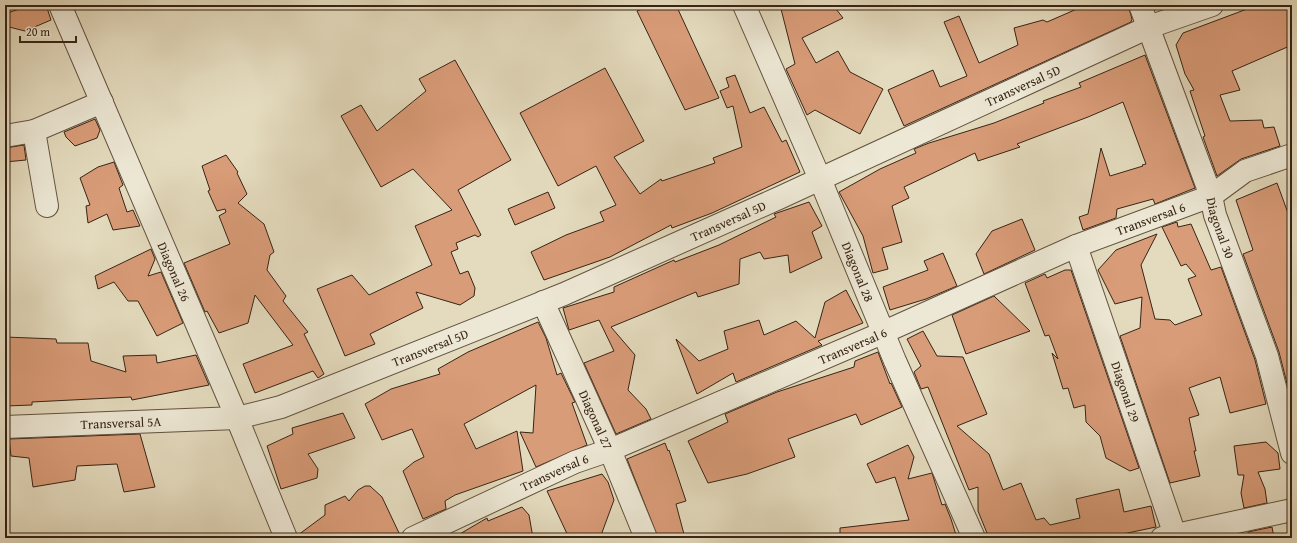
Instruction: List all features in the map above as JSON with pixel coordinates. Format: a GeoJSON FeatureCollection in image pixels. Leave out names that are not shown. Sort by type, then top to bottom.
{"type":"FeatureCollection","features":[{"type":"Feature","properties":{"kind":"street","name":"Diagonal 26"},"geometry":{"type":"LineString","coordinates":[[60,5],[237,418],[286,538]]}},
{"type":"Feature","properties":{"kind":"street","name":"Diagonal 28"},"geometry":{"type":"LineString","coordinates":[[744,5],[820,179],[883,332],[974,538]]}},
{"type":"Feature","properties":{"kind":"street","name":"Diagonal 30"},"geometry":{"type":"LineString","coordinates":[[1140,5],[1211,196],[1215,214],[1267,356],[1292,453]]}},
{"type":"Feature","properties":{"kind":"street","name":"Transversal 5D"},"geometry":{"type":"LineString","coordinates":[[237,418],[281,407],[543,302],[820,179],[1149,27],[1212,5]]}},
{"type":"Feature","properties":{"kind":"street"},"geometry":{"type":"LineString","coordinates":[[5,136],[34,131],[102,102]]}},
{"type":"Feature","properties":{"kind":"street"},"geometry":{"type":"LineString","coordinates":[[34,131],[47,206]]}},
{"type":"Feature","properties":{"kind":"street","name":"Transversal 6"},"geometry":{"type":"LineString","coordinates":[[413,538],[574,462],[610,450],[883,332],[1076,246],[1211,196],[1245,170],[1292,155]]}},
{"type":"Feature","properties":{"kind":"street","name":"Diagonal 29"},"geometry":{"type":"LineString","coordinates":[[1076,246],[1171,537]]}},
{"type":"Feature","properties":{"kind":"street","name":"Diagonal 27"},"geometry":{"type":"LineString","coordinates":[[543,302],[610,450],[646,538]]}},
{"type":"Feature","properties":{"kind":"street","name":"Transversal 5A"},"geometry":{"type":"LineString","coordinates":[[5,427],[237,418]]}},
{"type":"Feature","properties":{"kind":"street"},"geometry":{"type":"LineString","coordinates":[[1171,537],[1292,510]]}},
{"type":"Feature","properties":{"kind":"building"},"geometry":{"type":"Polygon","coordinates":[[[17,5],[46,5],[51,20],[25,31],[9,27],[5,14],[19,9],[17,5]]]}},
{"type":"Feature","properties":{"kind":"building"},"geometry":{"type":"Polygon","coordinates":[[[650,5],[676,5],[719,98],[685,110],[637,11],[650,5]]]}},
{"type":"Feature","properties":{"kind":"building"},"geometry":{"type":"Polygon","coordinates":[[[780,5],[833,5],[843,18],[802,38],[816,63],[838,51],[850,72],[883,89],[860,134],[815,110],[807,115],[786,69],[795,64],[780,5]]]}},
{"type":"Feature","properties":{"kind":"building"},"geometry":{"type":"Polygon","coordinates":[[[1086,5],[1128,5],[1132,19],[1131,22],[904,126],[888,90],[933,70],[940,87],[967,76],[944,22],[959,16],[979,63],[1018,45],[1014,28],[1043,20],[1047,22],[1086,5]]]}},
{"type":"Feature","properties":{"kind":"building"},"geometry":{"type":"Polygon","coordinates":[[[1266,5],[1292,5],[1292,45],[1232,71],[1240,90],[1220,95],[1230,121],[1262,120],[1264,128],[1274,127],[1280,146],[1241,159],[1217,176],[1203,137],[1205,136],[1190,91],[1194,90],[1185,74],[1176,45],[1183,33],[1247,9],[1268,8],[1266,5]]]}},
{"type":"Feature","properties":{"kind":"building"},"geometry":{"type":"Polygon","coordinates":[[[1145,55],[1195,188],[1155,204],[1153,199],[1117,209],[1116,218],[1083,230],[1079,217],[1088,214],[1101,148],[1110,176],[1146,164],[1123,102],[1017,144],[1020,147],[978,161],[975,153],[904,187],[909,198],[892,206],[902,242],[882,248],[888,269],[873,273],[863,236],[839,192],[880,169],[916,153],[914,149],[994,123],[1044,103],[1043,101],[1081,87],[1079,83],[1145,55]]]}},
{"type":"Feature","properties":{"kind":"building"},"geometry":{"type":"Polygon","coordinates":[[[455,60],[511,160],[458,190],[481,235],[478,237],[475,235],[456,243],[458,249],[451,252],[460,274],[468,271],[475,288],[474,296],[460,305],[416,292],[423,308],[370,334],[375,344],[345,356],[317,289],[352,275],[369,295],[432,265],[415,226],[452,210],[413,169],[381,187],[341,116],[361,105],[377,131],[426,91],[419,79],[455,60]]]}},
{"type":"Feature","properties":{"kind":"building"},"geometry":{"type":"Polygon","coordinates":[[[605,68],[644,141],[614,157],[640,194],[661,179],[662,181],[715,163],[713,158],[742,147],[733,106],[727,108],[720,91],[729,87],[726,78],[735,75],[750,113],[764,107],[782,142],[786,140],[800,172],[712,213],[672,228],[671,225],[610,257],[544,280],[531,252],[566,235],[604,221],[600,212],[616,205],[596,166],[558,186],[520,113],[605,68]]]}},
{"type":"Feature","properties":{"kind":"building"},"geometry":{"type":"Polygon","coordinates":[[[95,119],[100,130],[97,138],[75,146],[66,137],[64,132],[95,119]]]}},
{"type":"Feature","properties":{"kind":"building"},"geometry":{"type":"Polygon","coordinates":[[[24,145],[26,160],[5,162],[5,148],[24,145]]]}},
{"type":"Feature","properties":{"kind":"building"},"geometry":{"type":"Polygon","coordinates":[[[226,155],[238,172],[237,173],[247,194],[238,203],[264,224],[274,252],[270,255],[267,270],[286,296],[283,301],[308,332],[304,334],[324,374],[318,378],[313,371],[255,393],[243,364],[293,345],[255,295],[248,323],[219,333],[207,311],[205,312],[184,263],[230,244],[219,216],[226,212],[225,209],[217,211],[208,191],[210,190],[202,166],[226,155]]]}},
{"type":"Feature","properties":{"kind":"building"},"geometry":{"type":"Polygon","coordinates":[[[114,162],[123,185],[119,188],[127,212],[133,210],[140,226],[113,230],[107,214],[88,223],[86,206],[90,205],[80,178],[98,167],[114,162]]]}},
{"type":"Feature","properties":{"kind":"building"},"geometry":{"type":"Polygon","coordinates":[[[1277,183],[1292,224],[1292,292],[1288,300],[1292,330],[1292,403],[1279,352],[1243,254],[1253,250],[1236,200],[1277,183]]]}},
{"type":"Feature","properties":{"kind":"building"},"geometry":{"type":"Polygon","coordinates":[[[548,192],[555,208],[515,225],[508,209],[548,192]]]}},
{"type":"Feature","properties":{"kind":"building"},"geometry":{"type":"Polygon","coordinates":[[[809,202],[822,226],[812,232],[822,258],[790,273],[788,255],[764,259],[760,252],[740,259],[739,284],[698,297],[696,292],[611,327],[635,355],[628,390],[646,409],[651,419],[616,434],[584,363],[614,351],[599,320],[569,330],[563,308],[614,292],[614,287],[674,260],[675,262],[719,245],[776,217],[774,214],[809,202]]]}},
{"type":"Feature","properties":{"kind":"building"},"geometry":{"type":"Polygon","coordinates":[[[1022,219],[1035,250],[984,274],[976,254],[992,231],[1022,219]]]}},
{"type":"Feature","properties":{"kind":"building"},"geometry":{"type":"Polygon","coordinates":[[[1177,222],[1178,227],[1191,224],[1211,270],[1221,267],[1255,360],[1266,404],[1230,413],[1220,377],[1189,388],[1199,415],[1189,418],[1196,451],[1194,451],[1200,476],[1170,483],[1120,336],[1140,328],[1142,297],[1115,304],[1098,270],[1116,250],[1157,234],[1141,265],[1155,319],[1170,320],[1175,325],[1202,315],[1188,279],[1196,276],[1186,264],[1181,266],[1162,227],[1177,222]]]}},
{"type":"Feature","properties":{"kind":"building"},"geometry":{"type":"Polygon","coordinates":[[[151,249],[155,259],[148,276],[161,272],[183,323],[157,336],[138,301],[128,301],[114,282],[98,289],[95,276],[151,249]]]}},
{"type":"Feature","properties":{"kind":"building"},"geometry":{"type":"Polygon","coordinates":[[[943,253],[957,286],[926,299],[890,310],[883,287],[928,270],[924,261],[943,253]]]}},
{"type":"Feature","properties":{"kind":"building"},"geometry":{"type":"Polygon","coordinates":[[[1065,270],[1071,270],[1139,468],[1130,471],[1106,458],[1100,436],[1086,422],[1085,405],[1074,408],[1068,388],[1063,389],[1052,353],[1058,359],[1049,335],[1045,336],[1025,283],[1045,274],[1047,278],[1065,270]]]}},
{"type":"Feature","properties":{"kind":"building"},"geometry":{"type":"Polygon","coordinates":[[[846,290],[863,323],[818,341],[822,345],[736,382],[733,373],[697,394],[676,339],[699,361],[728,349],[724,331],[759,320],[764,335],[796,321],[815,338],[825,302],[846,290]]]}},
{"type":"Feature","properties":{"kind":"building"},"geometry":{"type":"Polygon","coordinates":[[[994,296],[1030,331],[966,354],[952,315],[994,296]]]}},
{"type":"Feature","properties":{"kind":"building"},"geometry":{"type":"Polygon","coordinates":[[[538,322],[546,338],[557,375],[561,373],[575,402],[572,403],[587,445],[536,467],[520,432],[533,433],[536,385],[464,424],[476,449],[517,431],[523,471],[455,495],[445,501],[446,509],[423,519],[403,471],[414,462],[424,457],[412,429],[382,440],[365,404],[391,389],[440,374],[438,369],[468,352],[538,322]]]}},
{"type":"Feature","properties":{"kind":"building"},"geometry":{"type":"Polygon","coordinates":[[[923,331],[937,356],[963,357],[987,414],[957,426],[989,454],[1003,490],[1021,483],[1036,520],[1044,518],[1050,525],[1080,518],[1076,499],[1119,489],[1124,512],[1151,506],[1156,527],[1104,538],[989,538],[978,511],[978,487],[969,490],[928,387],[921,389],[914,372],[921,366],[907,339],[923,331]]]}},
{"type":"Feature","properties":{"kind":"building"},"geometry":{"type":"Polygon","coordinates":[[[5,337],[56,339],[57,343],[88,343],[91,361],[126,372],[123,356],[156,355],[157,363],[196,355],[209,385],[132,400],[131,397],[32,402],[32,405],[5,406],[5,337]]]}},
{"type":"Feature","properties":{"kind":"building"},"geometry":{"type":"Polygon","coordinates":[[[878,352],[890,384],[891,383],[902,407],[861,425],[856,414],[788,439],[795,457],[747,474],[708,483],[688,441],[728,422],[725,414],[777,392],[854,367],[855,361],[878,352]]]}},
{"type":"Feature","properties":{"kind":"building"},"geometry":{"type":"Polygon","coordinates":[[[343,413],[355,438],[308,454],[318,469],[317,478],[281,489],[267,446],[293,434],[292,428],[343,413]]]}},
{"type":"Feature","properties":{"kind":"building"},"geometry":{"type":"Polygon","coordinates":[[[140,434],[155,487],[124,492],[117,464],[77,466],[75,480],[33,487],[29,458],[11,456],[9,439],[140,434]]]}},
{"type":"Feature","properties":{"kind":"building"},"geometry":{"type":"Polygon","coordinates":[[[1266,442],[1278,453],[1280,469],[1258,472],[1265,489],[1267,503],[1244,508],[1241,493],[1244,475],[1238,475],[1234,446],[1266,442]]]}},
{"type":"Feature","properties":{"kind":"building"},"geometry":{"type":"Polygon","coordinates":[[[665,443],[668,451],[669,450],[686,501],[676,504],[685,538],[658,538],[627,459],[665,443]]]}},
{"type":"Feature","properties":{"kind":"building"},"geometry":{"type":"Polygon","coordinates":[[[908,445],[914,457],[908,479],[932,473],[942,505],[945,504],[957,538],[840,538],[840,528],[909,520],[895,477],[876,483],[867,464],[908,445]]]}},
{"type":"Feature","properties":{"kind":"building"},"geometry":{"type":"Polygon","coordinates":[[[602,474],[608,482],[614,500],[600,538],[569,538],[547,491],[602,474]]]}},
{"type":"Feature","properties":{"kind":"building"},"geometry":{"type":"Polygon","coordinates":[[[365,486],[370,486],[382,497],[399,533],[387,538],[298,538],[298,535],[325,515],[325,505],[345,496],[349,501],[358,490],[365,486]]]}},
{"type":"Feature","properties":{"kind":"building"},"geometry":{"type":"Polygon","coordinates":[[[522,507],[529,515],[533,538],[453,538],[487,518],[488,521],[522,507]]]}},
{"type":"Feature","properties":{"kind":"building"},"geometry":{"type":"Polygon","coordinates":[[[1272,527],[1274,538],[1249,538],[1248,532],[1272,527]]]}}]}
